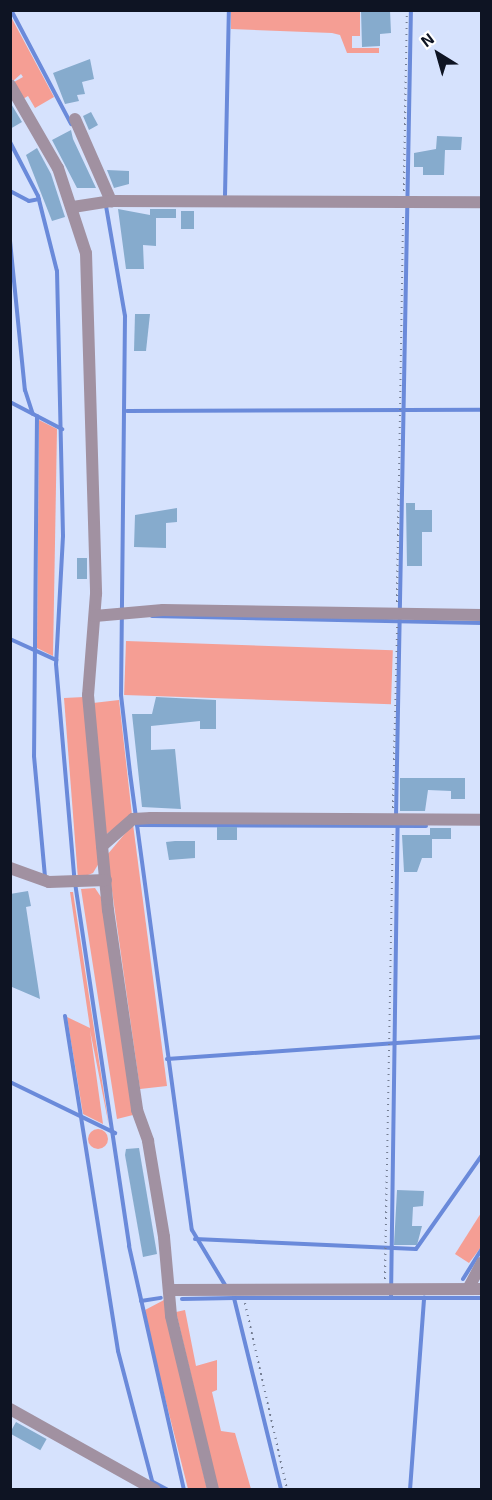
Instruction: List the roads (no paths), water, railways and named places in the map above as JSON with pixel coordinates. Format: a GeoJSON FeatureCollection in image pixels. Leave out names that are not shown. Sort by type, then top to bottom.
{"type":"FeatureCollection","features":[{"type":"Feature","properties":{"kind":"street"},"geometry":{"type":"LineString","coordinates":[[10,85],[58,168],[84,239],[91,312],[94,616],[88,695],[102,846],[137,1110],[148,1142],[169,1290],[213,1490]]}},
{"type":"Feature","properties":{"kind":"street"},"geometry":{"type":"LineString","coordinates":[[75,119],[111,201]]}},
{"type":"Feature","properties":{"kind":"street"},"geometry":{"type":"LineString","coordinates":[[73,207],[111,201],[482,202]]}},
{"type":"Feature","properties":{"kind":"street"},"geometry":{"type":"LineString","coordinates":[[94,616],[125,611],[399,617],[482,615]]}},
{"type":"Feature","properties":{"kind":"street"},"geometry":{"type":"LineString","coordinates":[[102,846],[135,819],[393,825],[482,820]]}},
{"type":"Feature","properties":{"kind":"street"},"geometry":{"type":"LineString","coordinates":[[10,868],[43,881],[74,883],[106,880]]}},
{"type":"Feature","properties":{"kind":"street"},"geometry":{"type":"LineString","coordinates":[[468,1289],[482,1263]]}},
{"type":"Feature","properties":{"kind":"street"},"geometry":{"type":"LineString","coordinates":[[169,1290],[482,1289]]}},
{"type":"Feature","properties":{"kind":"street"},"geometry":{"type":"LineString","coordinates":[[10,1409],[155,1490]]}},
{"type":"Feature","properties":{"kind":"waterway"},"geometry":{"type":"LineString","coordinates":[[11,10],[71,124]]}},
{"type":"Feature","properties":{"kind":"waterway"},"geometry":{"type":"LineString","coordinates":[[225,195],[229,10]]}},
{"type":"Feature","properties":{"kind":"waterway"},"geometry":{"type":"LineString","coordinates":[[396,817],[411,10]]}},
{"type":"Feature","properties":{"kind":"waterway"},"geometry":{"type":"LineString","coordinates":[[10,142],[38,196],[57,271],[63,536],[56,664],[74,876],[129,1246],[184,1490]]}},
{"type":"Feature","properties":{"kind":"waterway"},"geometry":{"type":"LineString","coordinates":[[10,191],[29,201],[39,199]]}},
{"type":"Feature","properties":{"kind":"waterway"},"geometry":{"type":"LineString","coordinates":[[106,206],[125,316],[121,695],[192,1230],[225,1285]]}},
{"type":"Feature","properties":{"kind":"waterway"},"geometry":{"type":"LineString","coordinates":[[10,241],[25,390],[33,414]]}},
{"type":"Feature","properties":{"kind":"waterway"},"geometry":{"type":"LineString","coordinates":[[10,402],[62,429]]}},
{"type":"Feature","properties":{"kind":"waterway"},"geometry":{"type":"LineString","coordinates":[[127,411],[482,410]]}},
{"type":"Feature","properties":{"kind":"waterway"},"geometry":{"type":"LineString","coordinates":[[37,416],[34,756],[45,876]]}},
{"type":"Feature","properties":{"kind":"waterway"},"geometry":{"type":"LineString","coordinates":[[152,616],[482,623]]}},
{"type":"Feature","properties":{"kind":"waterway"},"geometry":{"type":"LineString","coordinates":[[10,639],[56,660]]}},
{"type":"Feature","properties":{"kind":"waterway"},"geometry":{"type":"LineString","coordinates":[[137,825],[426,826]]}},
{"type":"Feature","properties":{"kind":"waterway"},"geometry":{"type":"LineString","coordinates":[[391,1298],[398,825]]}},
{"type":"Feature","properties":{"kind":"waterway"},"geometry":{"type":"LineString","coordinates":[[65,1016],[118,1351],[153,1484]]}},
{"type":"Feature","properties":{"kind":"waterway"},"geometry":{"type":"LineString","coordinates":[[167,1059],[482,1037]]}},
{"type":"Feature","properties":{"kind":"waterway"},"geometry":{"type":"LineString","coordinates":[[10,1082],[115,1133]]}},
{"type":"Feature","properties":{"kind":"waterway"},"geometry":{"type":"LineString","coordinates":[[195,1239],[416,1249],[482,1155]]}},
{"type":"Feature","properties":{"kind":"waterway"},"geometry":{"type":"LineString","coordinates":[[463,1279],[482,1249]]}},
{"type":"Feature","properties":{"kind":"waterway"},"geometry":{"type":"LineString","coordinates":[[141,1301],[161,1298]]}},
{"type":"Feature","properties":{"kind":"waterway"},"geometry":{"type":"LineString","coordinates":[[234,1298],[482,1298]]}},
{"type":"Feature","properties":{"kind":"waterway"},"geometry":{"type":"LineString","coordinates":[[182,1299],[234,1298],[281,1490]]}},
{"type":"Feature","properties":{"kind":"waterway"},"geometry":{"type":"LineString","coordinates":[[410,1490],[424,1298]]}},
{"type":"Feature","properties":{"kind":"waterway"},"geometry":{"type":"LineString","coordinates":[[153,1482],[168,1490]]}}]}
